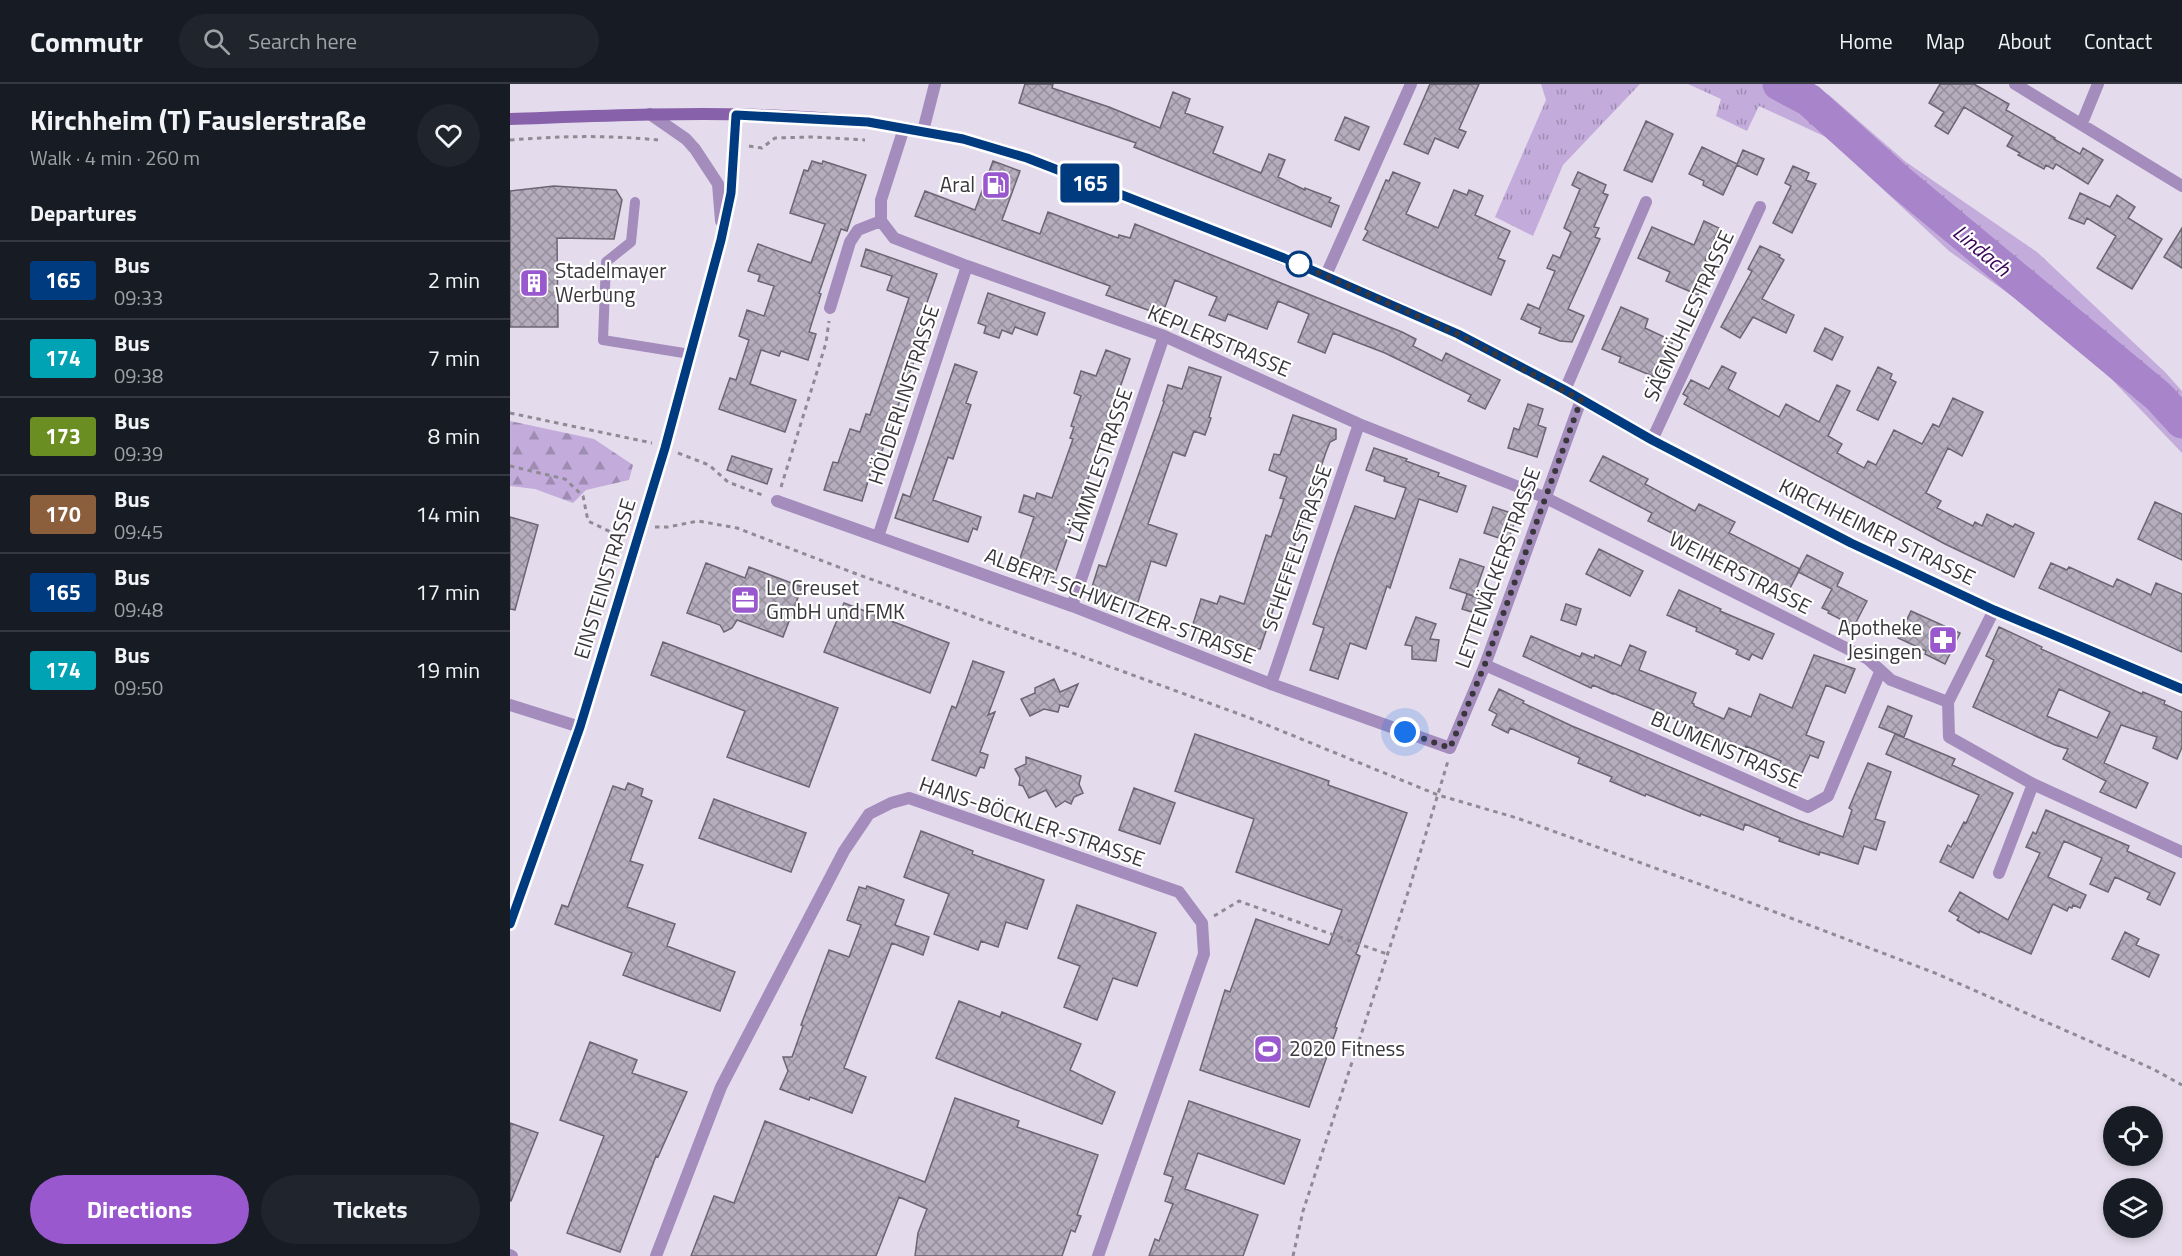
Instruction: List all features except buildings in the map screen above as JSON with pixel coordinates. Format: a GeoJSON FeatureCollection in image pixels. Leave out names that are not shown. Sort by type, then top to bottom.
{"type":"FeatureCollection","features":[{"type":"Feature","properties":{"kind":"main road","name":"KIRCHHEIMER STRASSE"},"geometry":{"type":"LineString","coordinates":[[510,119],[650,114],[736,115],[868,122],[963,139],[1027,158],[1326,275],[1458,334],[1565,390],[1652,440],[1851,543],[1994,610],[2182,689]]}},
{"type":"Feature","properties":{"kind":"street"},"geometry":{"type":"LineString","coordinates":[[923,131],[935,84]]}},
{"type":"Feature","properties":{"kind":"street"},"geometry":{"type":"LineString","coordinates":[[1326,275],[1411,84]]}},
{"type":"Feature","properties":{"kind":"street"},"geometry":{"type":"LineString","coordinates":[[2016,84],[2182,186]]}},
{"type":"Feature","properties":{"kind":"street"},"geometry":{"type":"LineString","coordinates":[[2082,123],[2098,84]]}},
{"type":"Feature","properties":{"kind":"street","name":"EINSTEINSTRASSE"},"geometry":{"type":"LineString","coordinates":[[650,114],[686,139],[718,184],[722,223],[721,240]]}},
{"type":"Feature","properties":{"kind":"street","name":"EINSTEINSTRASSE"},"geometry":{"type":"LineString","coordinates":[[510,924],[580,727],[665,448],[721,240],[731,193],[736,115]]}},
{"type":"Feature","properties":{"kind":"street"},"geometry":{"type":"LineString","coordinates":[[830,308],[850,242],[858,230],[881,221],[881,200],[904,128]]}},
{"type":"Feature","properties":{"kind":"street"},"geometry":{"type":"LineString","coordinates":[[1565,390],[1646,202]]}},
{"type":"Feature","properties":{"kind":"street","name":"SÄGMÜHLESTRASSE"},"geometry":{"type":"LineString","coordinates":[[1652,440],[1760,207]]}},
{"type":"Feature","properties":{"kind":"street","name":"KEPLERSTRASSE"},"geometry":{"type":"LineString","coordinates":[[881,221],[894,237],[967,266],[1164,336],[1359,424],[1544,497]]}},
{"type":"Feature","properties":{"kind":"street","name":"HÖLDERLINSTRASSE"},"geometry":{"type":"LineString","coordinates":[[878,537],[967,266]]}},
{"type":"Feature","properties":{"kind":"street","name":"LÄMMLESTRASSE"},"geometry":{"type":"LineString","coordinates":[[1072,606],[1164,336]]}},
{"type":"Feature","properties":{"kind":"street","name":"LETTENÄCKERSTRASSE"},"geometry":{"type":"LineString","coordinates":[[1450,748],[1485,664],[1581,400]]}},
{"type":"Feature","properties":{"kind":"street","name":"SCHEFFELSTRASSE"},"geometry":{"type":"LineString","coordinates":[[1271,684],[1359,424]]}},
{"type":"Feature","properties":{"kind":"street","name":"WEIHERSTRASSE"},"geometry":{"type":"LineString","coordinates":[[1544,497],[1869,659],[1880,672],[1891,680],[1948,702]]}},
{"type":"Feature","properties":{"kind":"street","name":"ALBERT-SCHWEITZER-STRASSE"},"geometry":{"type":"LineString","coordinates":[[777,501],[1072,606],[1271,684],[1450,748]]}},
{"type":"Feature","properties":{"kind":"street"},"geometry":{"type":"LineString","coordinates":[[1994,610],[1948,702],[1949,737],[2033,784],[2182,852]]}},
{"type":"Feature","properties":{"kind":"street","name":"BLUMENSTRASSE"},"geometry":{"type":"LineString","coordinates":[[1485,664],[1808,807],[1828,796],[1880,672]]}},
{"type":"Feature","properties":{"kind":"street"},"geometry":{"type":"LineString","coordinates":[[510,705],[580,727]]}},
{"type":"Feature","properties":{"kind":"street"},"geometry":{"type":"LineString","coordinates":[[1999,873],[2033,784]]}},
{"type":"Feature","properties":{"kind":"street","name":"HANS-BÖCKLER-STRASSE"},"geometry":{"type":"LineString","coordinates":[[656,1256],[721,1087],[844,851],[869,814],[891,803],[909,798],[1179,892],[1202,923]]}},
{"type":"Feature","properties":{"kind":"street"},"geometry":{"type":"LineString","coordinates":[[1098,1256],[1204,954],[1202,923]]}},
{"type":"Feature","properties":{"kind":"lane"},"geometry":{"type":"LineString","coordinates":[[635,202],[631,242],[606,262],[603,340],[690,354]]}},
{"type":"Feature","properties":{"kind":"path"},"geometry":{"type":"LineString","coordinates":[[510,140],[568,135],[621,136],[668,142]]}},
{"type":"Feature","properties":{"kind":"path"},"geometry":{"type":"LineString","coordinates":[[734,145],[762,148],[775,138],[872,140]]}},
{"type":"Feature","properties":{"kind":"path"},"geometry":{"type":"LineString","coordinates":[[510,413],[665,448],[709,465],[728,482],[777,501],[826,343],[830,308]]}},
{"type":"Feature","properties":{"kind":"path"},"geometry":{"type":"LineString","coordinates":[[510,466],[565,479],[583,496],[588,521],[619,536],[642,527],[668,527],[698,521],[737,528],[1250,718],[1438,795],[1517,818],[1935,973],[2153,1069],[2182,1085]]}},
{"type":"Feature","properties":{"kind":"path"},"geometry":{"type":"LineString","coordinates":[[1293,1256],[1303,1211],[1438,795],[1450,748]]}},
{"type":"Feature","properties":{"kind":"path"},"geometry":{"type":"LineString","coordinates":[[1202,923],[1239,901],[1387,954]]}},
{"type":"Feature","properties":{"kind":"green space"},"geometry":{"type":"Polygon","coordinates":[[[1541,84],[1640,84],[1563,165],[1533,236],[1495,217],[1546,100],[1541,84]]]}},
{"type":"Feature","properties":{"kind":"green space"},"geometry":{"type":"Polygon","coordinates":[[[1688,84],[1808,84],[1829,95],[1906,162],[2037,252],[2165,372],[2182,391],[2182,453],[2076,342],[1949,251],[1828,138],[1759,106],[1747,131],[1716,116],[1721,99],[1688,84]]]}},
{"type":"Feature","properties":{"kind":"green space"},"geometry":{"type":"Polygon","coordinates":[[[510,421],[594,439],[633,465],[629,480],[586,490],[573,503],[535,489],[510,486],[510,421]]]}},
{"type":"Feature","properties":{"kind":"waterway","name":"Lindach"},"geometry":{"type":"LineString","coordinates":[[1779,84],[1809,100],[1900,182],[2158,396],[2182,422]]}},
{"type":"Feature","properties":{"kind":"bus line","name":"165"},"geometry":{"type":"LineString","coordinates":[[510,924],[580,727],[665,448],[721,240],[731,193],[736,115],[868,122],[963,139],[1027,158],[1284,258],[1458,334],[1565,390],[1652,440],[1851,543],[1994,610],[2182,689]]}},
{"type":"Feature","properties":{"kind":"place","name":"Aral"},"geometry":{"type":"Point","coordinates":[996,185]}},
{"type":"Feature","properties":{"kind":"place","name":"Stadelmayer Werbung"},"geometry":{"type":"Point","coordinates":[534,283]}},
{"type":"Feature","properties":{"kind":"place","name":"Le Creuset GmbH und FMK"},"geometry":{"type":"Point","coordinates":[745,600]}},
{"type":"Feature","properties":{"kind":"place","name":"Apotheke Jesingen"},"geometry":{"type":"Point","coordinates":[1943,640]}},
{"type":"Feature","properties":{"kind":"place","name":"2020 Fitness"},"geometry":{"type":"Point","coordinates":[1268,1049]}},
{"type":"Feature","properties":{"kind":"route"},"geometry":{"type":"LineString","coordinates":[[1299,264],[1458,334],[1581,400],[1485,664],[1450,748],[1405,732]]}}]}
